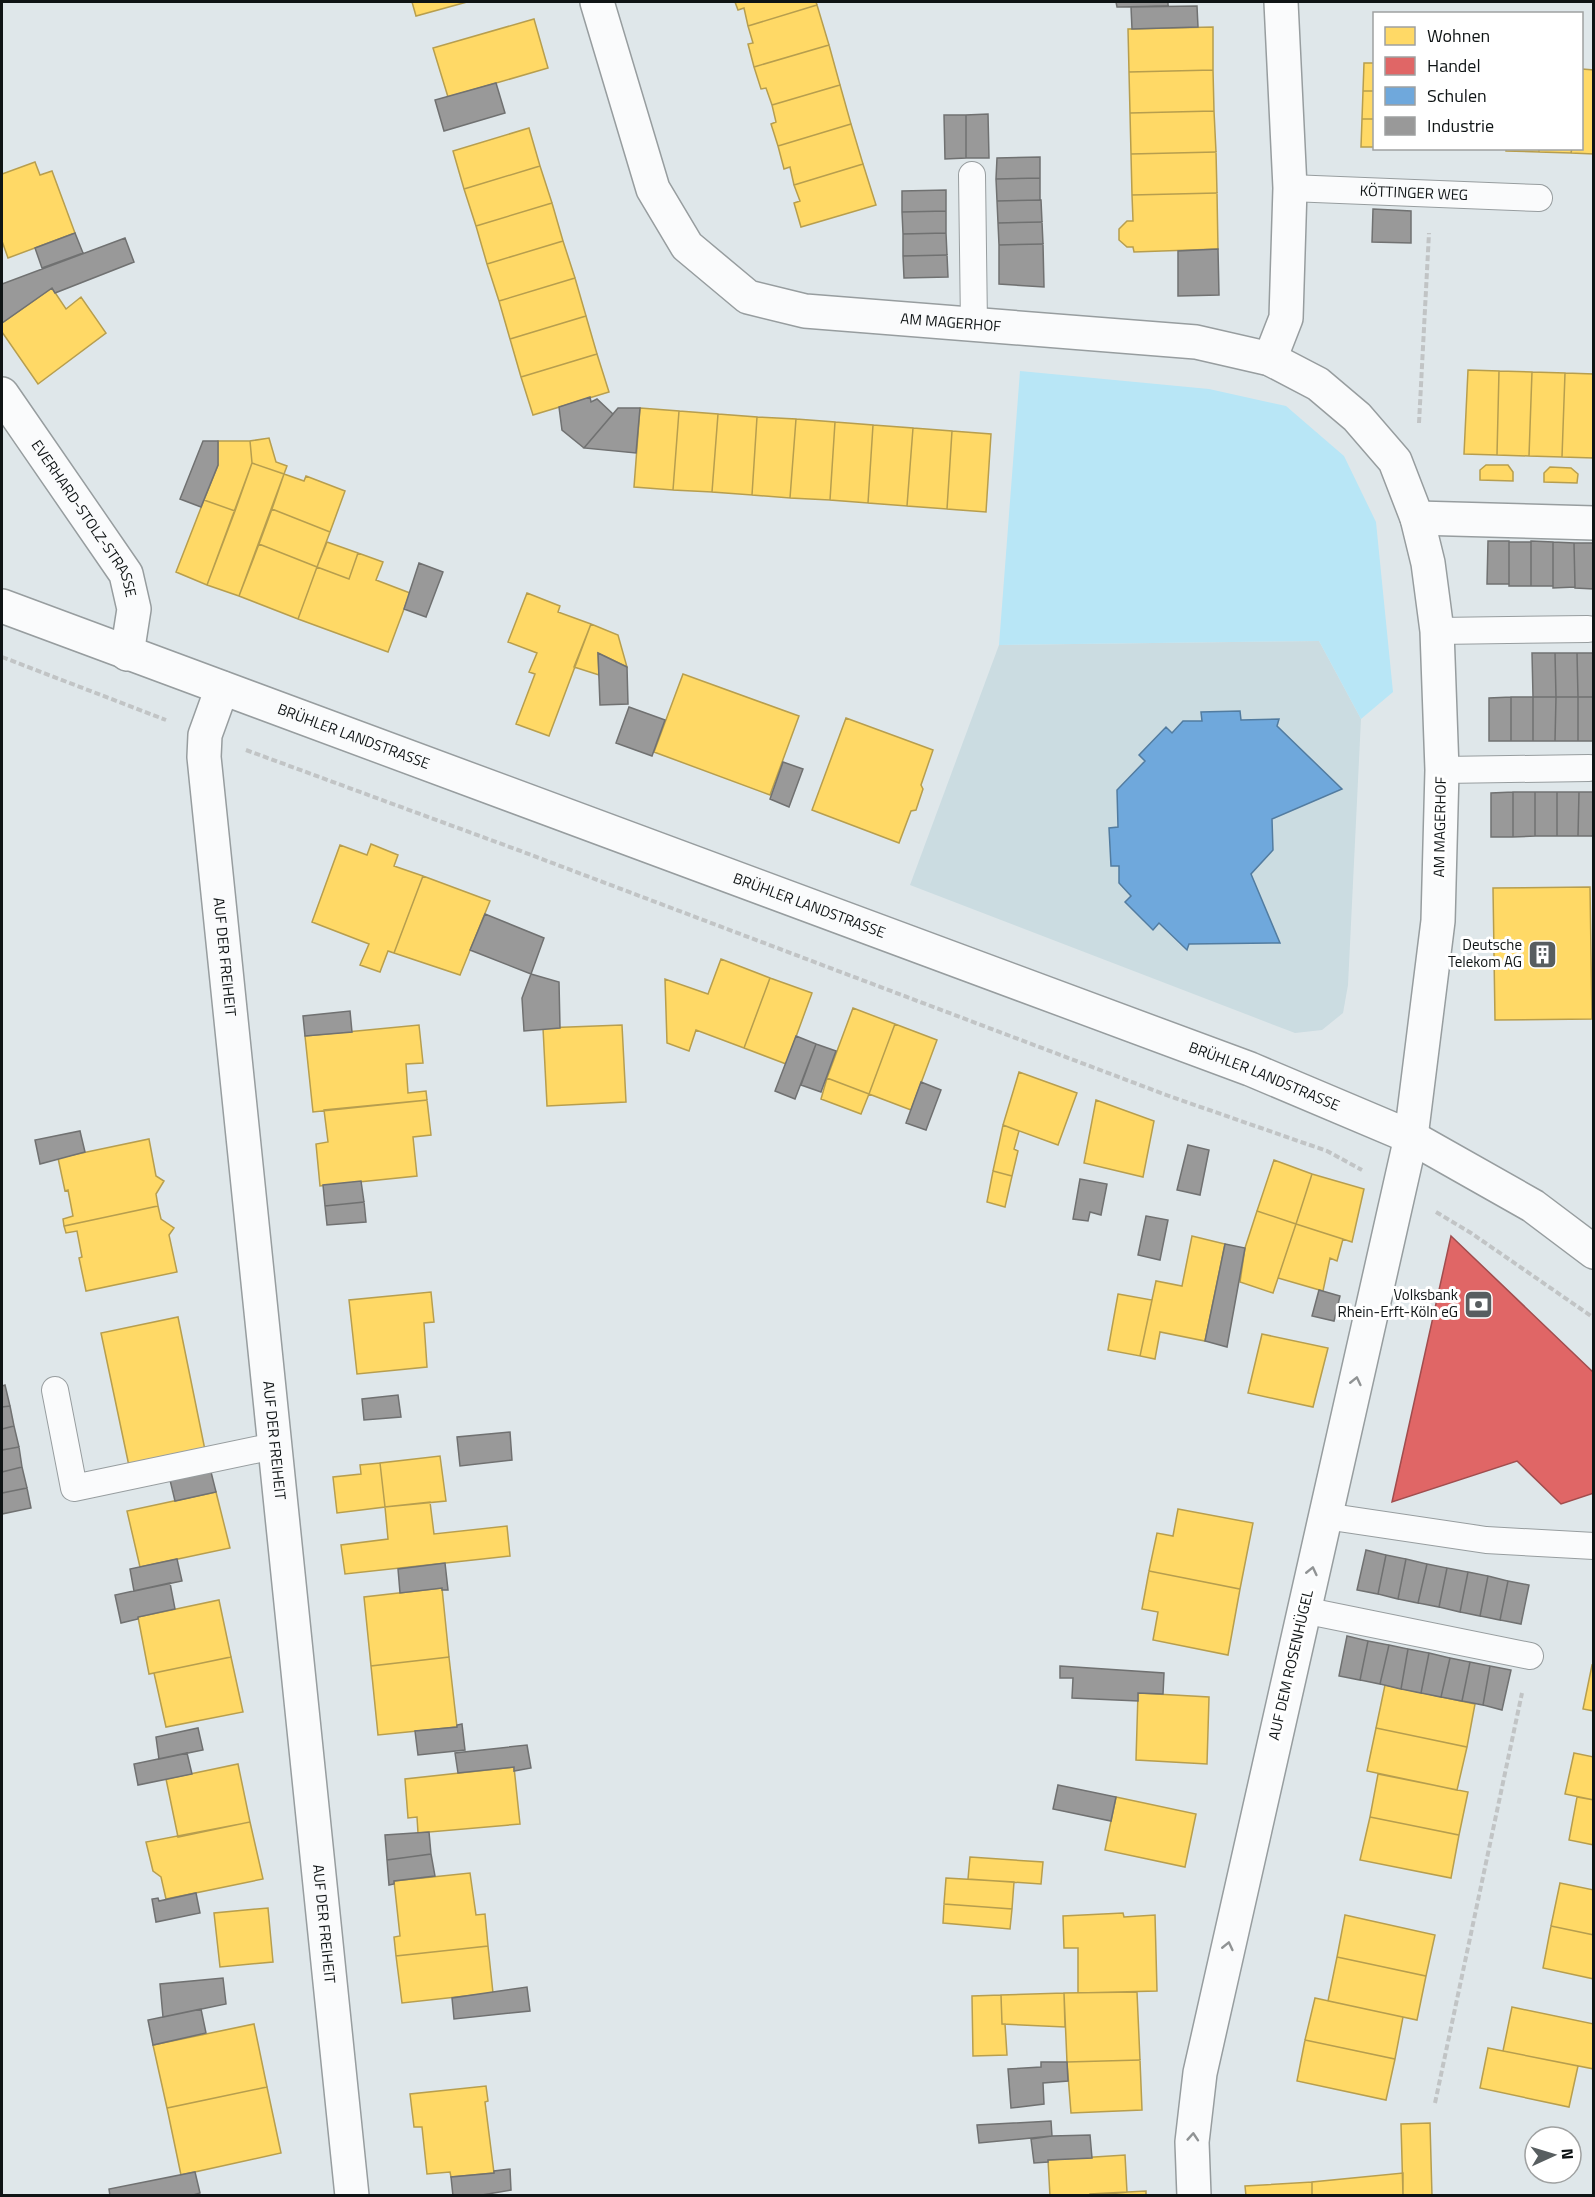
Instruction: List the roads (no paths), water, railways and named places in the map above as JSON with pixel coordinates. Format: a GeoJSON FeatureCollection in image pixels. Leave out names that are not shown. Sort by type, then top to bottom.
{"type":"FeatureCollection","features":[{"type":"Feature","properties":{"kind":"street","name":"AM MAGERHOF"},"geometry":{"type":"LineString","coordinates":[[597,2],[653,189],[687,246],[748,297],[805,311],[1196,342],[1270,359],[1318,384],[1357,417],[1395,461],[1417,518],[1428,563],[1437,631],[1442,770],[1438,921],[1411,1137]]}},
{"type":"Feature","properties":{"kind":"street"},"geometry":{"type":"LineString","coordinates":[[1270,359],[1286,318],[1290,188],[1281,2]]}},
{"type":"Feature","properties":{"kind":"street","name":"EVERHARD-STOLZ-STRASSE"},"geometry":{"type":"LineString","coordinates":[[2,394],[126,574],[134,609],[127,654]]}},
{"type":"Feature","properties":{"kind":"street"},"geometry":{"type":"LineString","coordinates":[[1417,518],[1593,523]]}},
{"type":"Feature","properties":{"kind":"street","name":"BRÜHLER LANDSTRASSE"},"geometry":{"type":"LineString","coordinates":[[2,606],[1234,1063],[1411,1137],[1533,1206],[1593,1252]]}},
{"type":"Feature","properties":{"kind":"street","name":"AUF DER FREIHEIT"},"geometry":{"type":"LineString","coordinates":[[222,688],[205,735],[204,757],[350,2195]]}},
{"type":"Feature","properties":{"kind":"street","name":"AUF DEM ROSENHÜGEL"},"geometry":{"type":"LineString","coordinates":[[1194,2196],[1192,2142],[1200,2073],[1411,1137]]}},
{"type":"Feature","properties":{"kind":"lane"},"geometry":{"type":"LineString","coordinates":[[972,175],[974,325]]}},
{"type":"Feature","properties":{"kind":"lane","name":"KÖTTINGER WEG"},"geometry":{"type":"LineString","coordinates":[[1290,188],[1539,198]]}},
{"type":"Feature","properties":{"kind":"lane"},"geometry":{"type":"LineString","coordinates":[[1437,631],[1588,629]]}},
{"type":"Feature","properties":{"kind":"lane"},"geometry":{"type":"LineString","coordinates":[[1442,770],[1589,768]]}},
{"type":"Feature","properties":{"kind":"lane"},"geometry":{"type":"LineString","coordinates":[[54,1390],[75,1488],[274,1446]]}},
{"type":"Feature","properties":{"kind":"lane"},"geometry":{"type":"LineString","coordinates":[[1325,1516],[1486,1540],[1593,1546]]}},
{"type":"Feature","properties":{"kind":"lane"},"geometry":{"type":"LineString","coordinates":[[1303,1610],[1530,1656]]}},
{"type":"Feature","properties":{"kind":"place","name":"Deutsche Telekom AG"},"geometry":{"type":"Point","coordinates":[1543,954]}},
{"type":"Feature","properties":{"kind":"place","name":"Volksbank Rhein-Erft-Köln eG"},"geometry":{"type":"Point","coordinates":[1479,1304]}}]}
